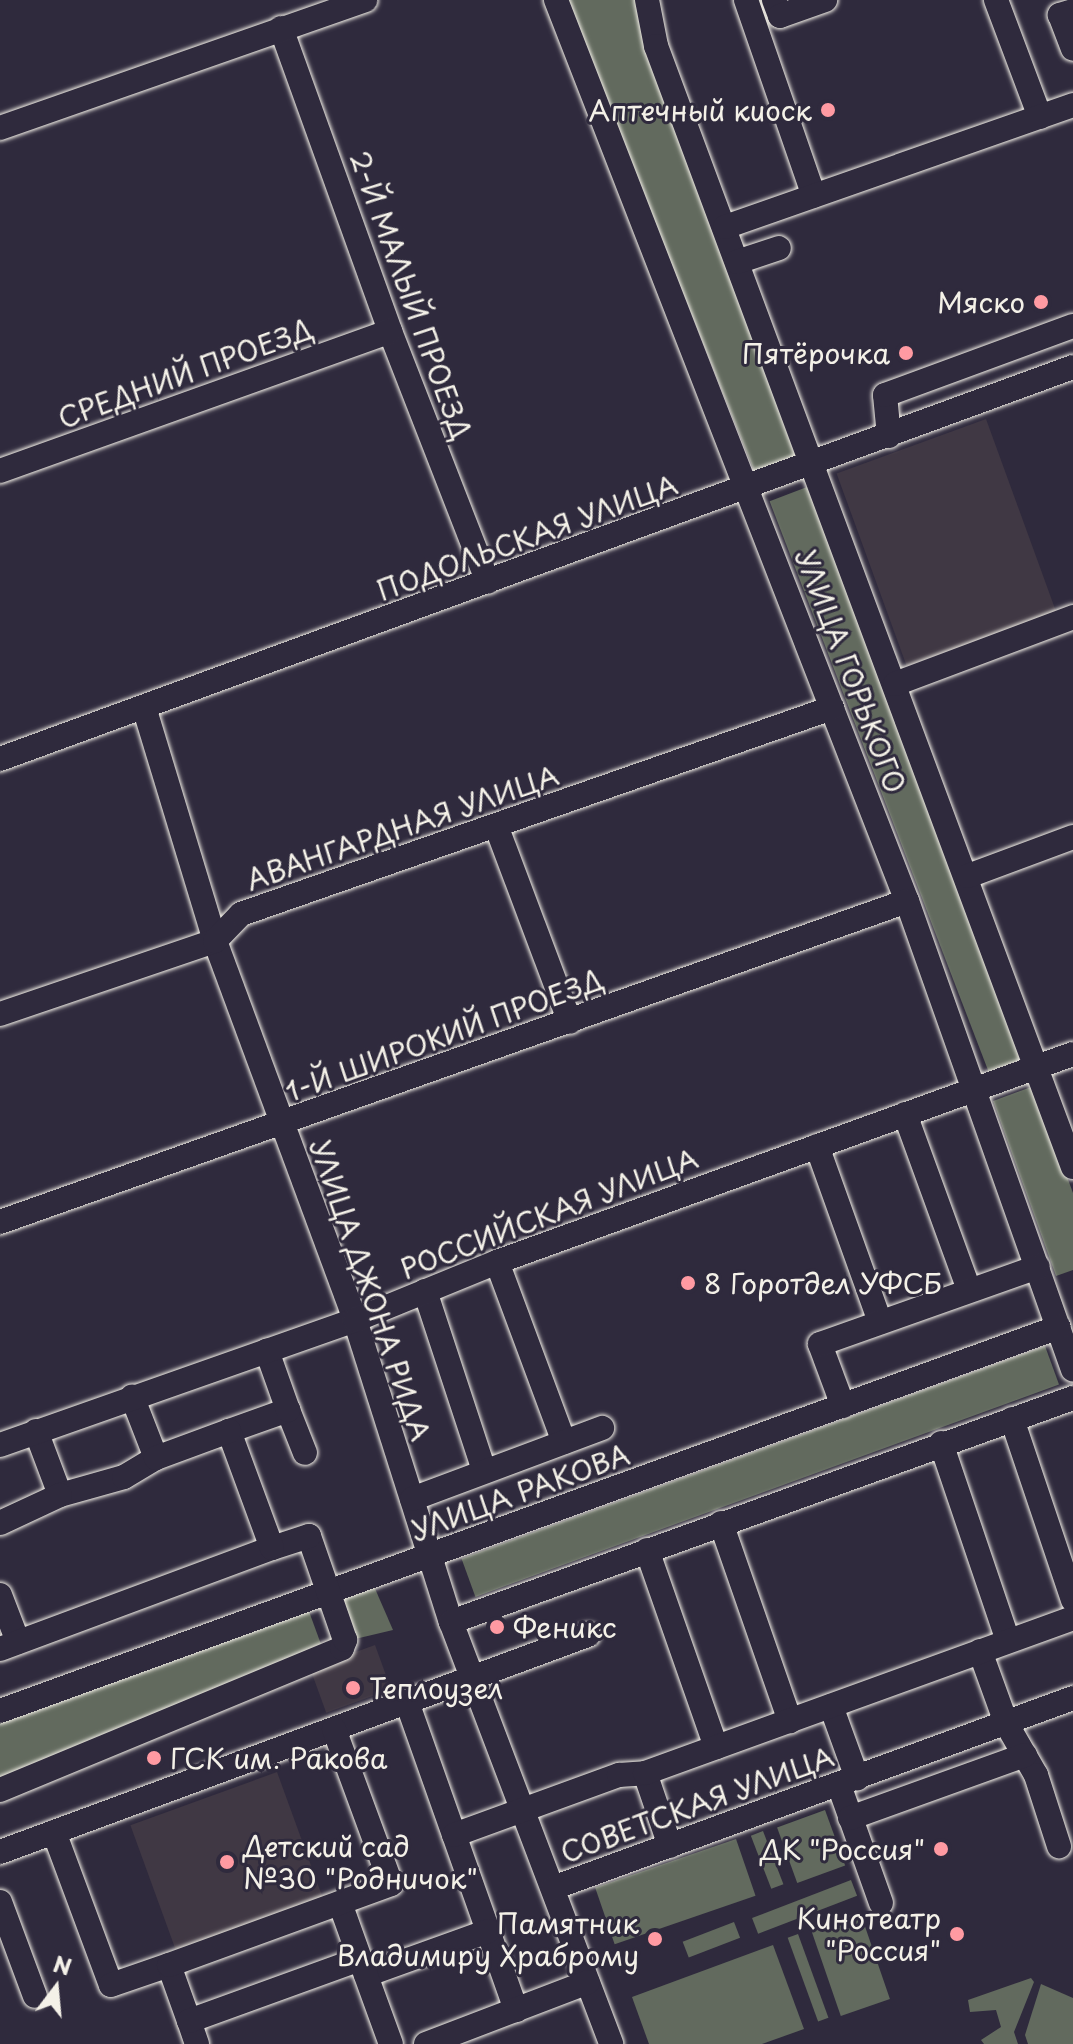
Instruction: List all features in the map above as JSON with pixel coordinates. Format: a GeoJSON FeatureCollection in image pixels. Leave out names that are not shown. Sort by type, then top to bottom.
{"type":"FeatureCollection","features":[{"type":"Feature","properties":{"kind":"street"},"geometry":{"type":"LineString","coordinates":[[0,128],[365,0]]}},
{"type":"Feature","properties":{"kind":"street","name":"УЛИЦА ГОРЬКОГО"},"geometry":{"type":"LineString","coordinates":[[556,0],[749,488],[907,901],[1073,1369]]}},
{"type":"Feature","properties":{"kind":"street","name":"УЛИЦА ГОРЬКОГО"},"geometry":{"type":"LineString","coordinates":[[647,0],[656,46],[968,876],[1073,1167]]}},
{"type":"Feature","properties":{"kind":"street"},"geometry":{"type":"LineString","coordinates":[[746,0],[814,196]]}},
{"type":"Feature","properties":{"kind":"street"},"geometry":{"type":"LineString","coordinates":[[774,0],[780,16],[825,0]]}},
{"type":"Feature","properties":{"kind":"street"},"geometry":{"type":"LineString","coordinates":[[996,0],[1040,117]]}},
{"type":"Feature","properties":{"kind":"street"},"geometry":{"type":"LineString","coordinates":[[1073,11],[1060,15],[1073,49]]}},
{"type":"Feature","properties":{"kind":"street","name":"2-Й МАЛЫЙ ПРОЕЗД"},"geometry":{"type":"LineString","coordinates":[[281,28],[390,331],[488,582]]}},
{"type":"Feature","properties":{"kind":"street"},"geometry":{"type":"LineString","coordinates":[[725,227],[1073,105]]}},
{"type":"Feature","properties":{"kind":"street"},"geometry":{"type":"LineString","coordinates":[[737,262],[779,248]]}},
{"type":"Feature","properties":{"kind":"street"},"geometry":{"type":"LineString","coordinates":[[889,436],[885,395],[1073,326]]}},
{"type":"Feature","properties":{"kind":"street","name":"СРЕДНИЙ ПРОЕЗД"},"geometry":{"type":"LineString","coordinates":[[0,471],[390,331]]}},
{"type":"Feature","properties":{"kind":"street","name":"ПОДОЛЬСКАЯ УЛИЦА"},"geometry":{"type":"LineString","coordinates":[[0,759],[749,488],[1073,367]]}},
{"type":"Feature","properties":{"kind":"street"},"geometry":{"type":"LineString","coordinates":[[895,684],[1073,617]]}},
{"type":"Feature","properties":{"kind":"street","name":"УЛИЦА ДЖОНА РИДА"},"geometry":{"type":"LineString","coordinates":[[144,707],[215,941],[355,1320],[451,1622],[553,1888]]}},
{"type":"Feature","properties":{"kind":"street","name":"АВАНГАРДНАЯ УЛИЦА"},"geometry":{"type":"LineString","coordinates":[[0,1014],[215,941],[241,914],[497,828],[832,708]]}},
{"type":"Feature","properties":{"kind":"street"},"geometry":{"type":"LineString","coordinates":[[497,828],[570,1022]]}},
{"type":"Feature","properties":{"kind":"street"},"geometry":{"type":"LineString","coordinates":[[968,876],[1073,837]]}},
{"type":"Feature","properties":{"kind":"street","name":"1-Й ШИРОКИЙ ПРОЕЗД"},"geometry":{"type":"LineString","coordinates":[[0,1222],[281,1126],[907,901]]}},
{"type":"Feature","properties":{"kind":"street","name":"РОССИЙСКАЯ УЛИЦА"},"geometry":{"type":"LineString","coordinates":[[0,1445],[355,1320],[497,1262],[1073,1054]]}},
{"type":"Feature","properties":{"kind":"street"},"geometry":{"type":"LineString","coordinates":[[905,1114],[969,1290]]}},
{"type":"Feature","properties":{"kind":"street"},"geometry":{"type":"LineString","coordinates":[[817,1146],[880,1322]]}},
{"type":"Feature","properties":{"kind":"street"},"geometry":{"type":"LineString","coordinates":[[497,1262],[564,1442]]}},
{"type":"Feature","properties":{"kind":"street"},"geometry":{"type":"LineString","coordinates":[[843,1406],[820,1344],[1038,1267]]}},
{"type":"Feature","properties":{"kind":"street"},"geometry":{"type":"LineString","coordinates":[[425,1291],[484,1470]]}},
{"type":"Feature","properties":{"kind":"street","name":"УЛИЦА РАКОВА"},"geometry":{"type":"LineString","coordinates":[[0,1711],[1059,1327]]}},
{"type":"Feature","properties":{"kind":"street"},"geometry":{"type":"LineString","coordinates":[[267,1351],[305,1453]]}},
{"type":"Feature","properties":{"kind":"street"},"geometry":{"type":"LineString","coordinates":[[132,1396],[156,1458]]}},
{"type":"Feature","properties":{"kind":"street"},"geometry":{"type":"LineString","coordinates":[[451,1622],[1073,1398]]}},
{"type":"Feature","properties":{"kind":"street"},"geometry":{"type":"LineString","coordinates":[[0,1523],[60,1495],[124,1477],[156,1458],[288,1410]]}},
{"type":"Feature","properties":{"kind":"street"},"geometry":{"type":"LineString","coordinates":[[1012,1419],[1073,1600]]}},
{"type":"Feature","properties":{"kind":"street"},"geometry":{"type":"LineString","coordinates":[[412,1499],[602,1428]]}},
{"type":"Feature","properties":{"kind":"street"},"geometry":{"type":"LineString","coordinates":[[36,1431],[60,1495]]}},
{"type":"Feature","properties":{"kind":"street"},"geometry":{"type":"LineString","coordinates":[[229,1431],[272,1548]]}},
{"type":"Feature","properties":{"kind":"street"},"geometry":{"type":"LineString","coordinates":[[941,1443],[1008,1641]]}},
{"type":"Feature","properties":{"kind":"street"},"geometry":{"type":"LineString","coordinates":[[721,1523],[790,1721]]}},
{"type":"Feature","properties":{"kind":"street"},"geometry":{"type":"LineString","coordinates":[[0,1595],[9,1645],[309,1536],[345,1640],[342,1648],[0,1790]]}},
{"type":"Feature","properties":{"kind":"street"},"geometry":{"type":"LineString","coordinates":[[647,1550],[716,1747]]}},
{"type":"Feature","properties":{"kind":"street"},"geometry":{"type":"LineString","coordinates":[[454,1835],[619,1775],[645,1773],[1073,1618]]}},
{"type":"Feature","properties":{"kind":"street"},"geometry":{"type":"LineString","coordinates":[[0,1852],[588,1635]]}},
{"type":"Feature","properties":{"kind":"street"},"geometry":{"type":"LineString","coordinates":[[980,1651],[1006,1723],[1025,1755],[1059,1846]]}},
{"type":"Feature","properties":{"kind":"street","name":"СОВЕТСКАЯ УЛИЦА"},"geometry":{"type":"LineString","coordinates":[[588,1982],[553,1888],[1073,1698]]}},
{"type":"Feature","properties":{"kind":"street"},"geometry":{"type":"LineString","coordinates":[[407,1702],[516,2010]]}},
{"type":"Feature","properties":{"kind":"street"},"geometry":{"type":"LineString","coordinates":[[831,1706],[848,1781],[850,1818],[881,1903]]}},
{"type":"Feature","properties":{"kind":"street"},"geometry":{"type":"LineString","coordinates":[[54,1832],[111,1985],[340,1903],[391,1884],[334,1729]]}},
{"type":"Feature","properties":{"kind":"street"},"geometry":{"type":"LineString","coordinates":[[850,1818],[1025,1755]]}},
{"type":"Feature","properties":{"kind":"street"},"geometry":{"type":"LineString","coordinates":[[645,1773],[670,1846]]}},
{"type":"Feature","properties":{"kind":"street"},"geometry":{"type":"LineString","coordinates":[[0,1902],[35,1996]]}},
{"type":"Feature","properties":{"kind":"street"},"geometry":{"type":"LineString","coordinates":[[340,1903],[391,2044]]}},
{"type":"Feature","properties":{"kind":"street"},"geometry":{"type":"LineString","coordinates":[[169,1965],[193,2032],[363,1967],[488,1931]]}},
{"type":"Feature","properties":{"kind":"street"},"geometry":{"type":"LineString","coordinates":[[426,2044],[588,1982],[611,2044]]}},
{"type":"Feature","properties":{"kind":"shaded area"},"geometry":{"type":"Polygon","coordinates":[[[566,0],[637,0],[639,22],[797,461],[757,478],[566,0]]]}},
{"type":"Feature","properties":{"kind":"shaded area"},"geometry":{"type":"Polygon","coordinates":[[[986,419],[1056,612],[907,666],[837,473],[986,419]]]}},
{"type":"Feature","properties":{"kind":"shaded area"},"geometry":{"type":"Polygon","coordinates":[[[807,487],[1026,1057],[989,1072],[770,501],[807,487]]]}},
{"type":"Feature","properties":{"kind":"shaded area"},"geometry":{"type":"Polygon","coordinates":[[[1034,1086],[1073,1193],[1073,1270],[1056,1276],[993,1101],[1034,1086]]]}},
{"type":"Feature","properties":{"kind":"shaded area"},"geometry":{"type":"Polygon","coordinates":[[[1045,1346],[1059,1385],[475,1597],[461,1558],[1045,1346]]]}},
{"type":"Feature","properties":{"kind":"shaded area"},"geometry":{"type":"Polygon","coordinates":[[[373,1584],[393,1630],[355,1639],[341,1597],[373,1584]]]}},
{"type":"Feature","properties":{"kind":"shaded area"},"geometry":{"type":"Polygon","coordinates":[[[307,1606],[322,1647],[0,1781],[0,1719],[307,1606]]]}},
{"type":"Feature","properties":{"kind":"shaded area"},"geometry":{"type":"Polygon","coordinates":[[[375,1645],[391,1689],[326,1713],[310,1669],[375,1645]]]}},
{"type":"Feature","properties":{"kind":"shaded area","name":"Детский сад №30 \"Родничок\""},"geometry":{"type":"Polygon","coordinates":[[[277,1772],[323,1898],[176,1951],[130,1825],[277,1772]]]}},
{"type":"Feature","properties":{"kind":"shaded area"},"geometry":{"type":"Polygon","coordinates":[[[825,1810],[845,1865],[797,1883],[777,1827],[825,1810]]]}},
{"type":"Feature","properties":{"kind":"shaded area"},"geometry":{"type":"Polygon","coordinates":[[[763,1831],[783,1884],[771,1889],[751,1836],[763,1831]]]}},
{"type":"Feature","properties":{"kind":"shaded area"},"geometry":{"type":"Polygon","coordinates":[[[736,1839],[756,1896],[615,1944],[595,1888],[736,1839]]]}},
{"type":"Feature","properties":{"kind":"shaded area"},"geometry":{"type":"Polygon","coordinates":[[[851,1880],[857,1896],[758,1934],[752,1918],[851,1880]]]}},
{"type":"Feature","properties":{"kind":"shaded area"},"geometry":{"type":"Polygon","coordinates":[[[860,1912],[890,1999],[841,2016],[811,1929],[860,1912]]]}},
{"type":"Feature","properties":{"kind":"shaded area"},"geometry":{"type":"Polygon","coordinates":[[[734,1922],[740,1938],[689,1958],[683,1942],[734,1922]]]}},
{"type":"Feature","properties":{"kind":"shaded area"},"geometry":{"type":"Polygon","coordinates":[[[798,1934],[828,2018],[818,2021],[788,1938],[798,1934]]]}},
{"type":"Feature","properties":{"kind":"shaded area"},"geometry":{"type":"Polygon","coordinates":[[[773,1945],[804,2029],[762,2044],[649,2044],[632,1997],[773,1945]]]}},
{"type":"Feature","properties":{"kind":"shaded area"},"geometry":{"type":"Polygon","coordinates":[[[1031,1978],[1034,1982],[1014,2032],[1018,2044],[984,2044],[981,2040],[1001,2027],[996,2010],[970,2012],[968,2000],[1031,1978]]]}},
{"type":"Feature","properties":{"kind":"shaded area"},"geometry":{"type":"Polygon","coordinates":[[[1041,1984],[1073,1998],[1073,2044],[1028,2044],[1025,2035],[1041,1984]]]}},
{"type":"Feature","properties":{"kind":"place","name":"Аптечный киоск"},"geometry":{"type":"Point","coordinates":[828,110]}},
{"type":"Feature","properties":{"kind":"place","name":"Мяско"},"geometry":{"type":"Point","coordinates":[1041,302]}},
{"type":"Feature","properties":{"kind":"place","name":"Пятёрочка"},"geometry":{"type":"Point","coordinates":[906,353]}},
{"type":"Feature","properties":{"kind":"place","name":"8 Горотдел УФСБ"},"geometry":{"type":"Point","coordinates":[688,1283]}},
{"type":"Feature","properties":{"kind":"place","name":"Феникс"},"geometry":{"type":"Point","coordinates":[497,1627]}},
{"type":"Feature","properties":{"kind":"place","name":"Теплоузел"},"geometry":{"type":"Point","coordinates":[353,1688]}},
{"type":"Feature","properties":{"kind":"place","name":"ГСК им. Ракова"},"geometry":{"type":"Point","coordinates":[154,1758]}},
{"type":"Feature","properties":{"kind":"place","name":"ДК \"Россия\""},"geometry":{"type":"Point","coordinates":[941,1849]}},
{"type":"Feature","properties":{"kind":"place","name":"Детский сад №30 \"Родничок\""},"geometry":{"type":"Point","coordinates":[227,1862]}},
{"type":"Feature","properties":{"kind":"place","name":"Кинотеатр \"Россия\""},"geometry":{"type":"Point","coordinates":[957,1934]}},
{"type":"Feature","properties":{"kind":"place","name":"Памятник Владимиру Храброму"},"geometry":{"type":"Point","coordinates":[655,1939]}}]}
